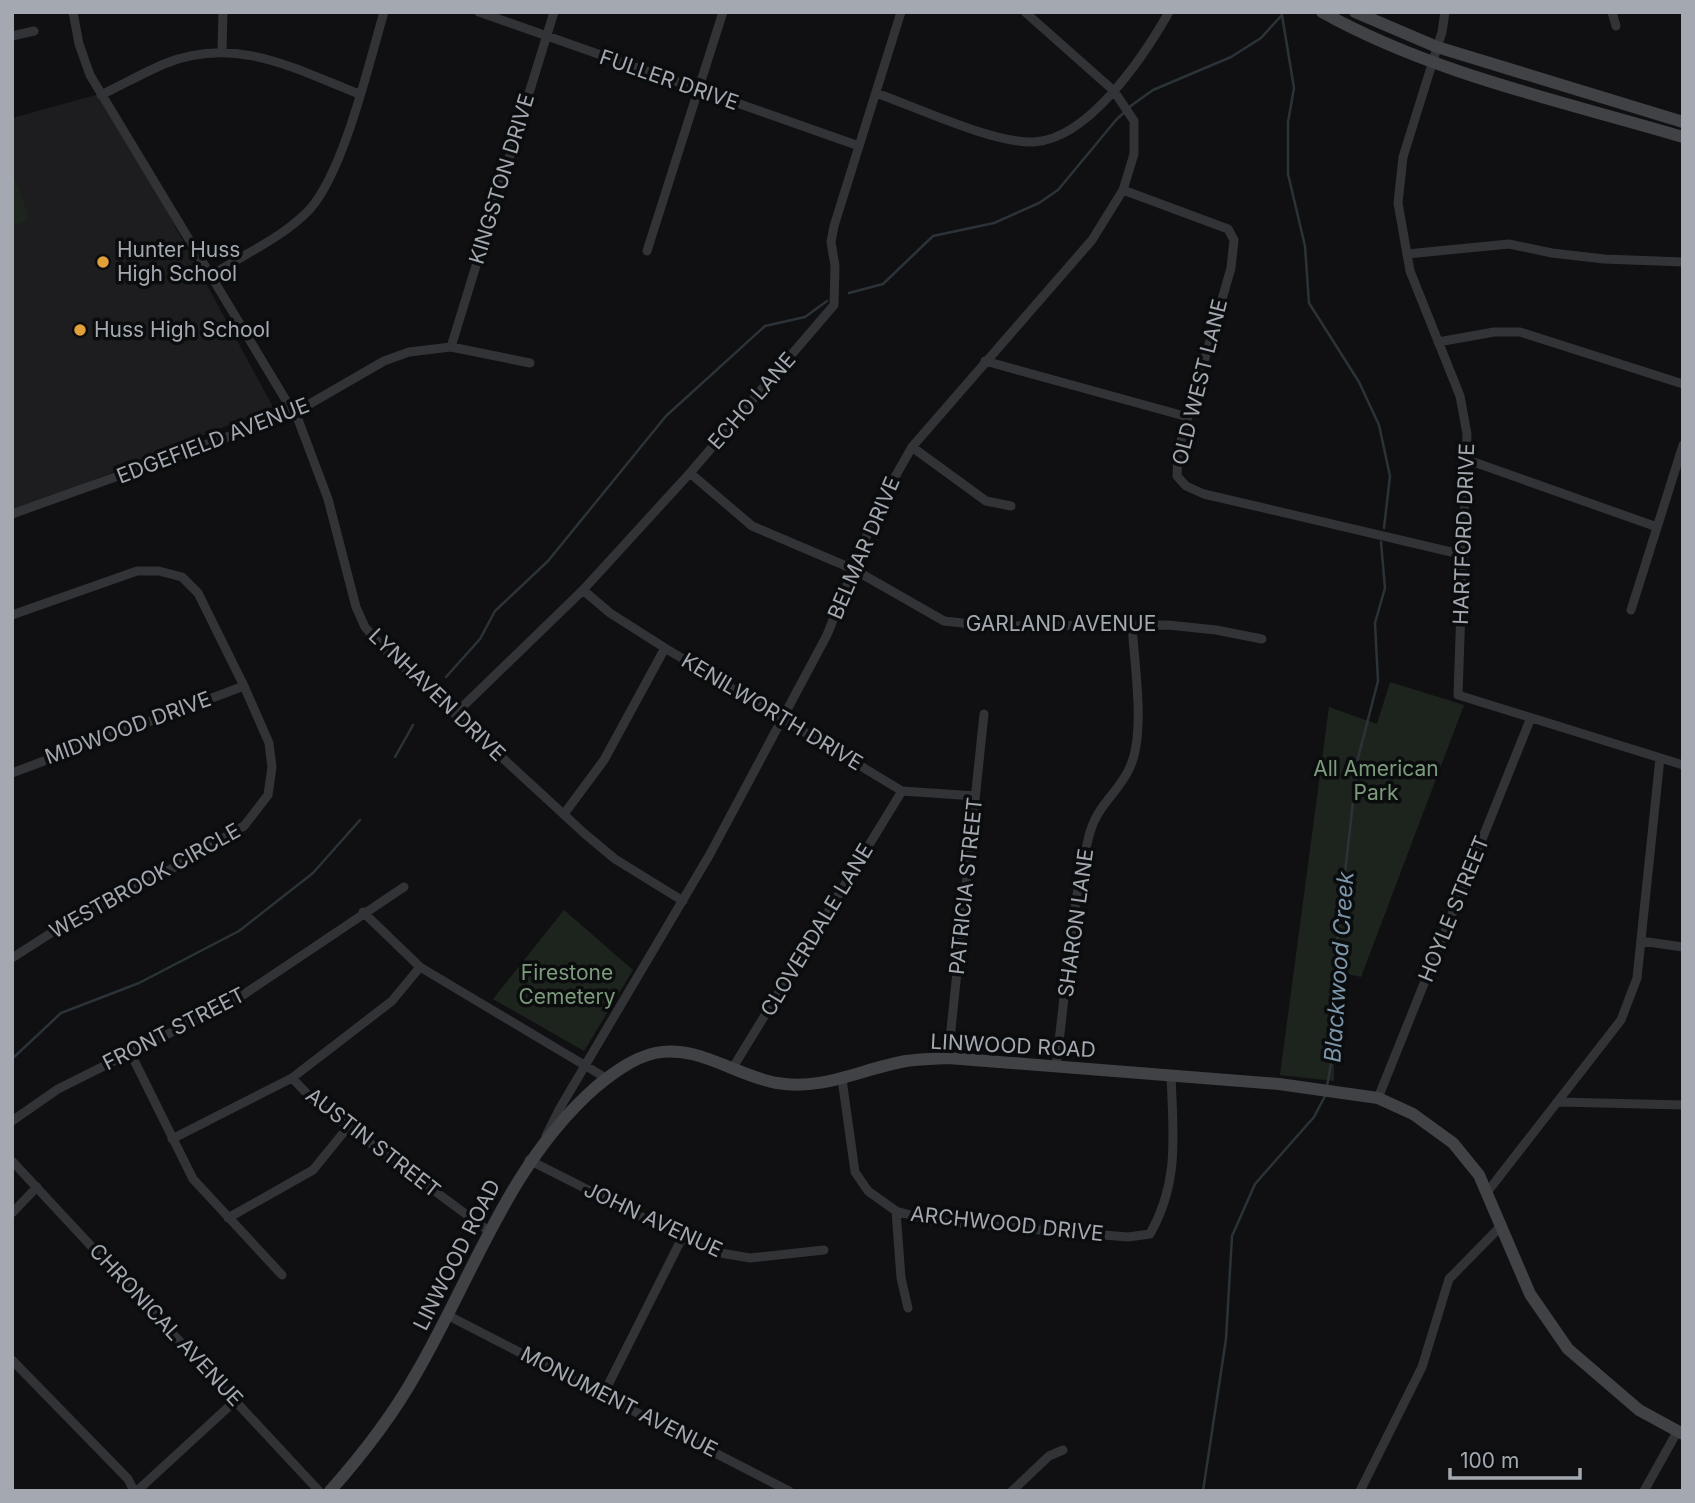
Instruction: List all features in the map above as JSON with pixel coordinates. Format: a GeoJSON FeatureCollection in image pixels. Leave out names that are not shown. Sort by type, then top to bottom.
{"type":"FeatureCollection","features":[{"type":"Feature","properties":{"kind":"main road"},"geometry":{"type":"LineString","coordinates":[[1322,12],[1369,36],[1433,62],[1683,137]]}},
{"type":"Feature","properties":{"kind":"main road"},"geometry":{"type":"LineString","coordinates":[[1354,12],[1437,47],[1683,122]]}},
{"type":"Feature","properties":{"kind":"main road","name":"LINWOOD ROAD"},"geometry":{"type":"LineString","coordinates":[[330,1491],[397,1406],[529,1160],[546,1138],[606,1078],[638,1059],[671,1052],[699,1056],[732,1069],[792,1085],[842,1079],[905,1061],[948,1058],[1300,1087],[1378,1098],[1413,1114],[1441,1132],[1465,1156],[1488,1191],[1530,1294],[1569,1349],[1620,1395],[1680,1433]]}},
{"type":"Feature","properties":{"kind":"street","name":"LYNHAVEN DRIVE"},"geometry":{"type":"LineString","coordinates":[[73,12],[79,44],[101,95],[294,413],[328,499],[360,618],[384,649],[615,859],[683,901]]}},
{"type":"Feature","properties":{"kind":"street"},"geometry":{"type":"LineString","coordinates":[[222,51],[223,12]]}},
{"type":"Feature","properties":{"kind":"street"},"geometry":{"type":"LineString","coordinates":[[212,275],[279,234],[311,208],[326,185],[337,160],[384,12]]}},
{"type":"Feature","properties":{"kind":"street","name":"FULLER DRIVE"},"geometry":{"type":"LineString","coordinates":[[479,12],[859,146]]}},
{"type":"Feature","properties":{"kind":"street","name":"KINGSTON DRIVE"},"geometry":{"type":"LineString","coordinates":[[451,346],[554,12]]}},
{"type":"Feature","properties":{"kind":"street"},"geometry":{"type":"LineString","coordinates":[[647,251],[723,12]]}},
{"type":"Feature","properties":{"kind":"street","name":"ECHO LANE"},"geometry":{"type":"LineString","coordinates":[[455,714],[583,590],[690,473],[834,305],[835,266],[831,242],[834,226],[901,12]]}},
{"type":"Feature","properties":{"kind":"street","name":"BELMAR DRIVE"},"geometry":{"type":"LineString","coordinates":[[546,1138],[585,1065],[683,901],[827,635],[879,505],[912,447],[1092,240],[1123,190],[1134,154],[1134,121],[1114,92],[1025,12]]}},
{"type":"Feature","properties":{"kind":"street"},"geometry":{"type":"LineString","coordinates":[[876,93],[1006,138],[1033,142],[1060,136],[1114,92],[1137,64],[1169,12]]}},
{"type":"Feature","properties":{"kind":"street","name":"HARTFORD DRIVE"},"geometry":{"type":"LineString","coordinates":[[1445,12],[1400,172],[1400,220],[1419,298],[1460,396],[1468,460],[1458,695],[1530,720]]}},
{"type":"Feature","properties":{"kind":"street"},"geometry":{"type":"LineString","coordinates":[[1612,12],[1616,26]]}},
{"type":"Feature","properties":{"kind":"street"},"geometry":{"type":"LineString","coordinates":[[12,36],[33,31]]}},
{"type":"Feature","properties":{"kind":"street"},"geometry":{"type":"LineString","coordinates":[[101,95],[166,64],[222,51],[265,58],[359,94]]}},
{"type":"Feature","properties":{"kind":"street","name":"OLD WEST LANE"},"geometry":{"type":"LineString","coordinates":[[1123,190],[1228,229],[1234,240],[1231,268],[1178,451],[1177,475],[1186,486],[1204,494],[1464,555]]}},
{"type":"Feature","properties":{"kind":"street"},"geometry":{"type":"LineString","coordinates":[[1407,254],[1509,244],[1552,253],[1604,259],[1683,262]]}},
{"type":"Feature","properties":{"kind":"street"},"geometry":{"type":"LineString","coordinates":[[1438,342],[1494,332],[1520,332],[1683,384]]}},
{"type":"Feature","properties":{"kind":"street","name":"EDGEFIELD AVENUE"},"geometry":{"type":"LineString","coordinates":[[12,514],[294,413],[384,361],[409,352],[451,346],[530,363]]}},
{"type":"Feature","properties":{"kind":"street"},"geometry":{"type":"LineString","coordinates":[[985,361],[1188,417]]}},
{"type":"Feature","properties":{"kind":"street"},"geometry":{"type":"LineString","coordinates":[[1630,610],[1683,445]]}},
{"type":"Feature","properties":{"kind":"street"},"geometry":{"type":"LineString","coordinates":[[912,447],[986,500],[1011,506]]}},
{"type":"Feature","properties":{"kind":"street"},"geometry":{"type":"LineString","coordinates":[[1468,460],[1657,527]]}},
{"type":"Feature","properties":{"kind":"street","name":"GARLAND AVENUE"},"geometry":{"type":"LineString","coordinates":[[690,473],[752,526],[853,569],[930,614],[960,625],[1132,624],[1216,630],[1262,639]]}},
{"type":"Feature","properties":{"kind":"street","name":"WESTBROOK CIRCLE"},"geometry":{"type":"LineString","coordinates":[[12,615],[136,572],[173,573],[183,577],[198,593],[244,686],[272,755],[268,795],[250,820],[235,832],[62,926],[12,958]]}},
{"type":"Feature","properties":{"kind":"street","name":"KENILWORTH DRIVE"},"geometry":{"type":"LineString","coordinates":[[583,590],[610,613],[665,648],[902,790],[975,796]]}},
{"type":"Feature","properties":{"kind":"street","name":"SHARON LANE"},"geometry":{"type":"LineString","coordinates":[[1056,1066],[1076,896],[1089,832],[1105,800],[1125,776],[1135,748],[1136,694],[1132,624]]}},
{"type":"Feature","properties":{"kind":"street"},"geometry":{"type":"LineString","coordinates":[[564,814],[604,760],[665,648]]}},
{"type":"Feature","properties":{"kind":"street","name":"MIDWOOD DRIVE"},"geometry":{"type":"LineString","coordinates":[[12,773],[244,686]]}},
{"type":"Feature","properties":{"kind":"street","name":"PATRICIA STREET"},"geometry":{"type":"LineString","coordinates":[[948,1058],[984,714]]}},
{"type":"Feature","properties":{"kind":"street"},"geometry":{"type":"LineString","coordinates":[[1530,720],[1683,765]]}},
{"type":"Feature","properties":{"kind":"street","name":"HOYLE STREET"},"geometry":{"type":"LineString","coordinates":[[1378,1098],[1530,720]]}},
{"type":"Feature","properties":{"kind":"street"},"geometry":{"type":"LineString","coordinates":[[1488,1191],[1626,1012],[1637,978],[1660,758]]}},
{"type":"Feature","properties":{"kind":"street","name":"CLOVERDALE LANE"},"geometry":{"type":"LineString","coordinates":[[732,1069],[902,790]]}},
{"type":"Feature","properties":{"kind":"street","name":"FRONT STREET"},"geometry":{"type":"LineString","coordinates":[[12,1121],[58,1089],[234,1001],[404,887]]}},
{"type":"Feature","properties":{"kind":"street"},"geometry":{"type":"LineString","coordinates":[[363,912],[420,967],[606,1078]]}},
{"type":"Feature","properties":{"kind":"street"},"geometry":{"type":"LineString","coordinates":[[1641,941],[1683,947]]}},
{"type":"Feature","properties":{"kind":"street"},"geometry":{"type":"LineString","coordinates":[[172,1139],[292,1078],[392,1002],[420,967]]}},
{"type":"Feature","properties":{"kind":"street"},"geometry":{"type":"LineString","coordinates":[[130,1052],[193,1179],[282,1275]]}},
{"type":"Feature","properties":{"kind":"street","name":"ARCHWOOD DRIVE"},"geometry":{"type":"LineString","coordinates":[[842,1079],[855,1172],[868,1191],[896,1211],[931,1221],[1143,1237],[1150,1234],[1156,1222],[1172,1175],[1171,1075]]}},
{"type":"Feature","properties":{"kind":"street","name":"AUSTIN STREET"},"geometry":{"type":"LineString","coordinates":[[292,1078],[316,1103],[490,1232]]}},
{"type":"Feature","properties":{"kind":"street"},"geometry":{"type":"LineString","coordinates":[[1559,1102],[1683,1105]]}},
{"type":"Feature","properties":{"kind":"street"},"geometry":{"type":"LineString","coordinates":[[228,1218],[313,1171],[348,1127]]}},
{"type":"Feature","properties":{"kind":"street","name":"JOHN AVENUE"},"geometry":{"type":"LineString","coordinates":[[529,1160],[709,1251],[736,1258],[824,1250]]}},
{"type":"Feature","properties":{"kind":"street","name":"CHRONICAL AVENUE"},"geometry":{"type":"LineString","coordinates":[[12,1161],[319,1491]]}},
{"type":"Feature","properties":{"kind":"street"},"geometry":{"type":"LineString","coordinates":[[12,1213],[37,1187]]}},
{"type":"Feature","properties":{"kind":"street"},"geometry":{"type":"LineString","coordinates":[[896,1211],[901,1278],[908,1308]]}},
{"type":"Feature","properties":{"kind":"street"},"geometry":{"type":"LineString","coordinates":[[1360,1491],[1422,1367],[1450,1279],[1502,1225]]}},
{"type":"Feature","properties":{"kind":"street"},"geometry":{"type":"LineString","coordinates":[[604,1393],[681,1238]]}},
{"type":"Feature","properties":{"kind":"street","name":"MONUMENT AVENUE"},"geometry":{"type":"LineString","coordinates":[[447,1315],[604,1393],[789,1491]]}},
{"type":"Feature","properties":{"kind":"street"},"geometry":{"type":"LineString","coordinates":[[12,1360],[128,1479],[135,1491],[236,1399]]}},
{"type":"Feature","properties":{"kind":"street"},"geometry":{"type":"LineString","coordinates":[[1644,1491],[1680,1433]]}},
{"type":"Feature","properties":{"kind":"street"},"geometry":{"type":"LineString","coordinates":[[1012,1491],[1049,1455],[1063,1450]]}},
{"type":"Feature","properties":{"kind":"shaded area","name":"Hunter Huss High School"},"geometry":{"type":"Polygon","coordinates":[[[103,93],[273,407],[12,513],[12,118],[103,93]]]}},
{"type":"Feature","properties":{"kind":"green space"},"geometry":{"type":"Polygon","coordinates":[[[12,172],[28,214],[24,222],[12,226],[12,172]]]}},
{"type":"Feature","properties":{"kind":"green space","name":"All American Park"},"geometry":{"type":"Polygon","coordinates":[[[1390,682],[1464,705],[1361,977],[1334,971],[1334,1081],[1280,1075],[1329,707],[1377,724],[1390,682]]]}},
{"type":"Feature","properties":{"kind":"green space","name":"Firestone Cemetery"},"geometry":{"type":"Polygon","coordinates":[[[564,910],[633,970],[584,1051],[493,999],[564,910]]]}},
{"type":"Feature","properties":{"kind":"waterway","name":"Blackwood Creek"},"geometry":{"type":"LineString","coordinates":[[1282,15],[1294,88],[1288,122],[1288,174],[1305,246],[1309,303],[1359,382],[1379,425],[1390,476],[1384,528]]}},
{"type":"Feature","properties":{"kind":"waterway"},"geometry":{"type":"LineString","coordinates":[[849,293],[883,284],[933,236],[994,223],[1039,203],[1058,190],[1116,120],[1132,105],[1153,90],[1231,57],[1261,38],[1282,15]]}},
{"type":"Feature","properties":{"kind":"waterway"},"geometry":{"type":"LineString","coordinates":[[446,677],[480,639],[495,611],[548,561],[666,416],[765,326],[805,317],[827,301]]}},
{"type":"Feature","properties":{"kind":"waterway","name":"Blackwood Creek"},"geometry":{"type":"LineString","coordinates":[[1327,1086],[1334,1048],[1334,970],[1358,758],[1378,681],[1375,623],[1385,588],[1381,542]]}},
{"type":"Feature","properties":{"kind":"waterway"},"geometry":{"type":"LineString","coordinates":[[395,757],[413,725]]}},
{"type":"Feature","properties":{"kind":"waterway"},"geometry":{"type":"LineString","coordinates":[[12,1059],[61,1013],[139,983],[239,931],[313,873],[360,820]]}},
{"type":"Feature","properties":{"kind":"waterway","name":"Blackwood Creek"},"geometry":{"type":"LineString","coordinates":[[1203,1491],[1226,1339],[1232,1236],[1255,1184],[1314,1117],[1325,1096]]}},
{"type":"Feature","properties":{"kind":"place","name":"Hunter Huss High School"},"geometry":{"type":"Point","coordinates":[103,262]}},
{"type":"Feature","properties":{"kind":"place","name":"Huss High School"},"geometry":{"type":"Point","coordinates":[80,330]}}]}
